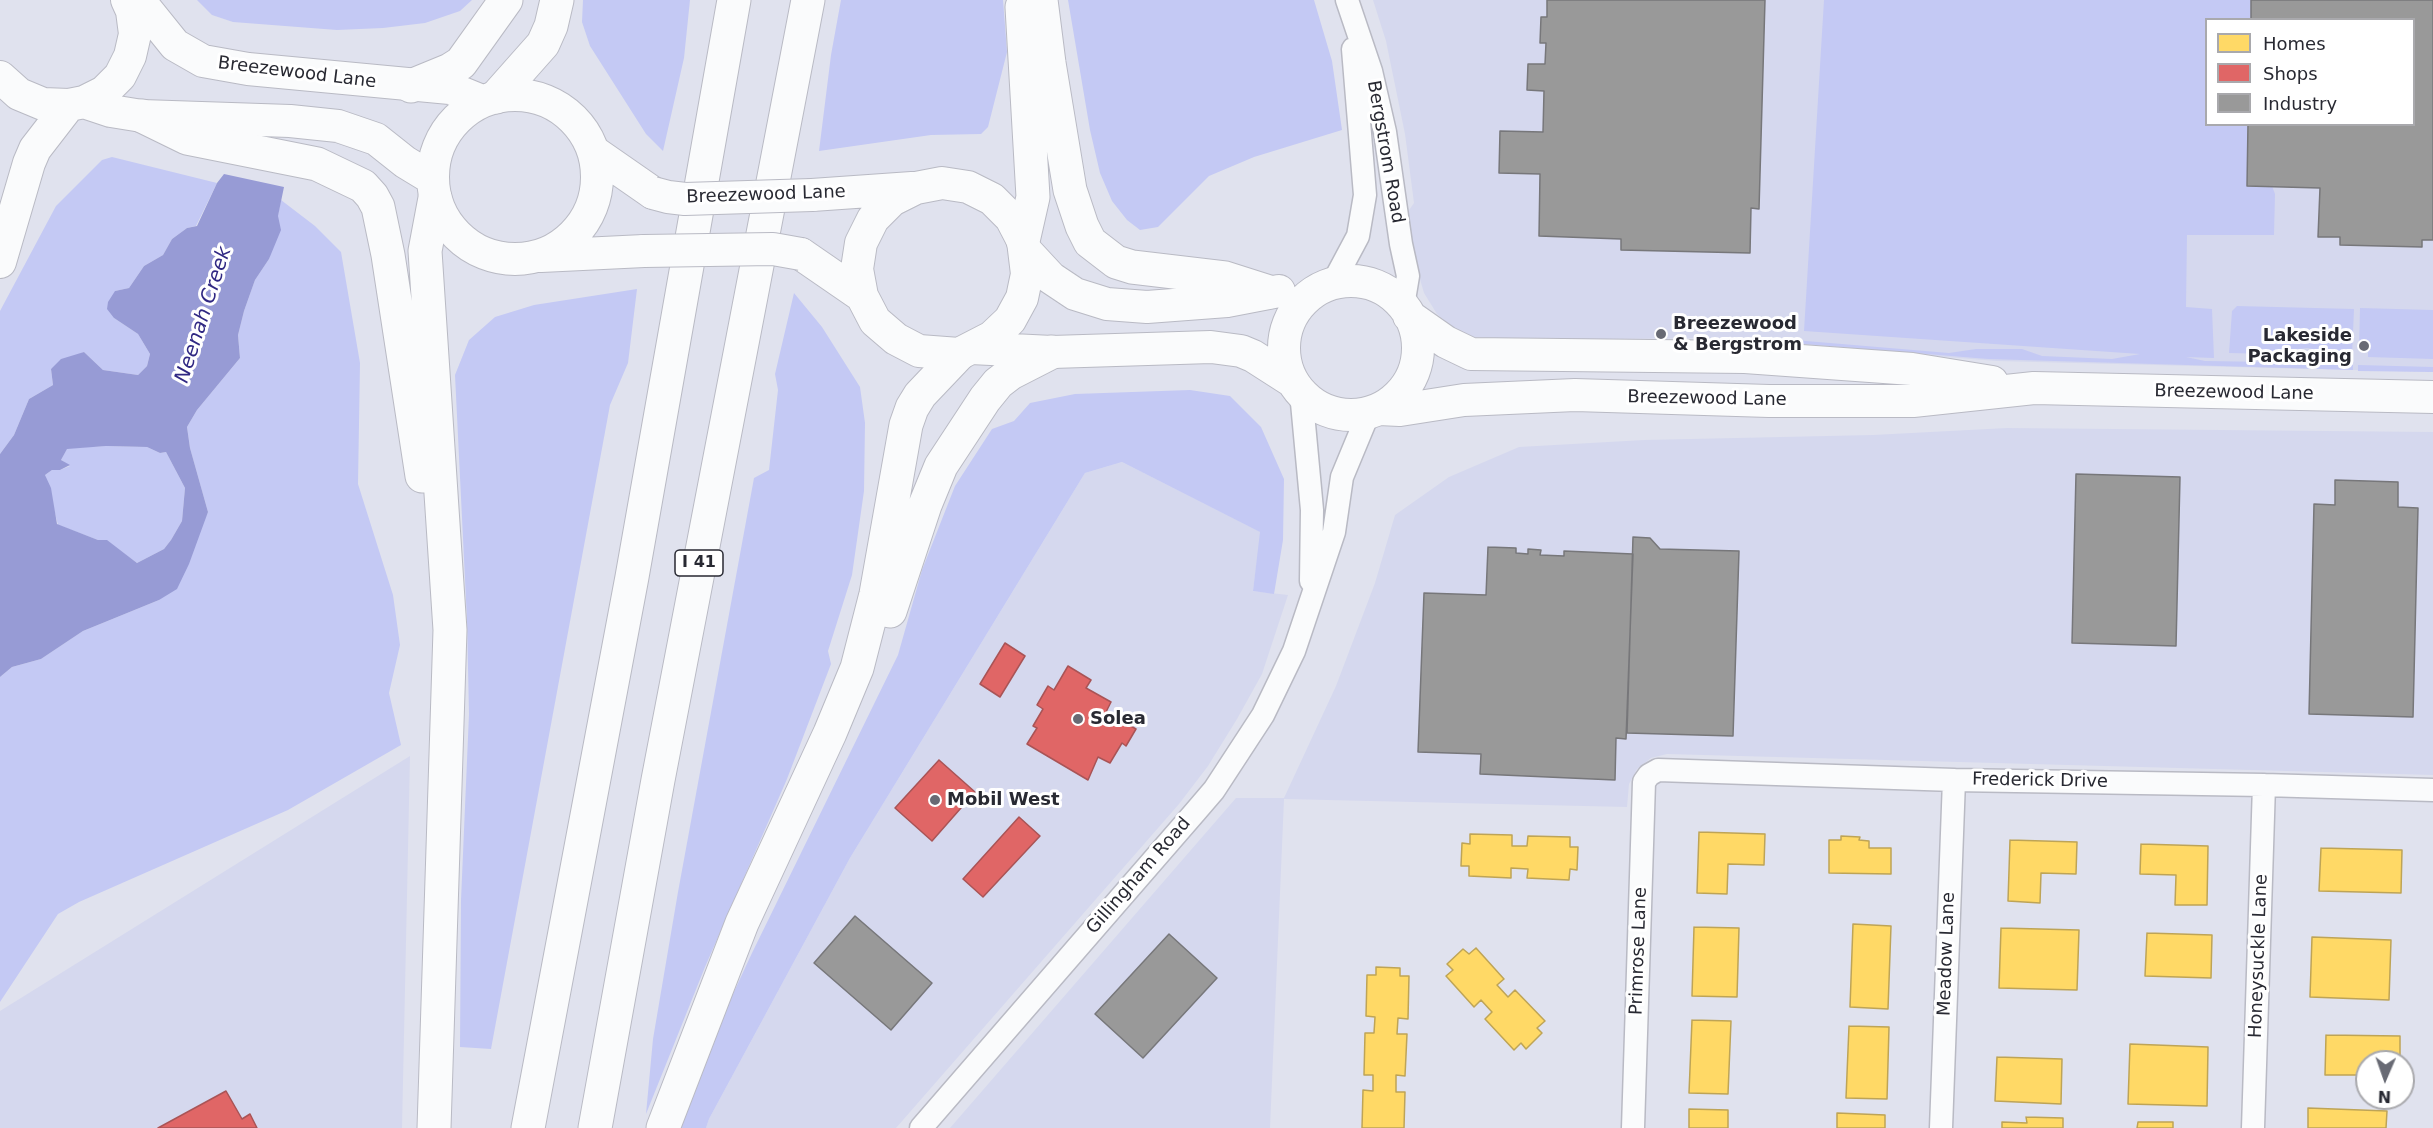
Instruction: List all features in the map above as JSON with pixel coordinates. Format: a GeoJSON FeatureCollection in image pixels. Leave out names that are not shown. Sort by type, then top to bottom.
{"type":"FeatureCollection","features":[{"type":"Feature","properties":{"kind":"highway"},"geometry":{"type":"LineString","coordinates":[[411,86],[461,63],[506,0]]}},
{"type":"Feature","properties":{"kind":"highway"},"geometry":{"type":"LineString","coordinates":[[489,99],[543,44],[556,0]]}},
{"type":"Feature","properties":{"kind":"highway"},"geometry":{"type":"LineString","coordinates":[[528,1128],[632,577],[734,0]]}},
{"type":"Feature","properties":{"kind":"highway","name":"I 41"},"geometry":{"type":"LineString","coordinates":[[595,1128],[660,768],[808,0]]}},
{"type":"Feature","properties":{"kind":"highway"},"geometry":{"type":"LineString","coordinates":[[1021,0],[1033,197],[1024,246]]}},
{"type":"Feature","properties":{"kind":"highway"},"geometry":{"type":"LineString","coordinates":[[1041,0],[1049,63],[1071,190],[1082,226],[1090,242],[1116,262],[1132,267],[1225,278],[1269,292]]}},
{"type":"Feature","properties":{"kind":"highway"},"geometry":{"type":"LineString","coordinates":[[142,116],[187,138],[317,164],[363,186],[378,207],[393,289],[433,553],[441,630],[447,736]]}},
{"type":"Feature","properties":{"kind":"highway"},"geometry":{"type":"LineString","coordinates":[[434,189],[425,251],[448,567],[450,630],[434,1128]]}},
{"type":"Feature","properties":{"kind":"highway"},"geometry":{"type":"LineString","coordinates":[[663,1128],[742,923],[830,733],[857,668],[876,594],[906,425],[920,395],[965,351]]}},
{"type":"Feature","properties":{"kind":"highway"},"geometry":{"type":"LineString","coordinates":[[830,733],[858,689],[885,627],[925,505],[941,466],[998,383],[1011,373],[1052,352]]}},
{"type":"Feature","properties":{"kind":"main road"},"geometry":{"type":"LineString","coordinates":[[0,262],[35,149],[77,104],[104,92],[120,76],[130,56],[135,34],[128,0]]}},
{"type":"Feature","properties":{"kind":"main road","name":"Breezewood Lane"},"geometry":{"type":"LineString","coordinates":[[135,0],[146,9],[174,45],[202,61],[248,69],[450,88],[489,99]]}},
{"type":"Feature","properties":{"kind":"main road"},"geometry":{"type":"LineString","coordinates":[[0,77],[19,94],[43,104],[77,104],[142,116],[290,121],[339,126],[376,139],[434,189]]}},
{"type":"Feature","properties":{"kind":"main road"},"geometry":{"type":"LineString","coordinates":[[537,256],[558,247],[575,233],[588,216],[596,195],[597,174],[594,152],[583,130],[566,112],[545,100],[521,95],[489,99],[465,111],[451,125],[441,141],[434,160],[434,189],[446,222],[464,241],[486,254],[511,259],[644,251],[773,249],[801,254],[862,296]]}},
{"type":"Feature","properties":{"kind":"main road","name":"Breezewood Lane"},"geometry":{"type":"LineString","coordinates":[[594,152],[653,193],[685,199],[812,195],[916,188]]}},
{"type":"Feature","properties":{"kind":"main road"},"geometry":{"type":"LineString","coordinates":[[942,183],[968,187],[992,199],[1011,218],[1024,246],[1051,278],[1075,294],[1107,304],[1147,307],[1227,301],[1326,284],[1372,285],[1389,293],[1406,311],[1417,337],[1417,358],[1410,379],[1397,396],[1374,410],[1350,415],[1332,412],[1315,404],[1296,386],[1253,356],[1230,349],[1211,347],[1052,352],[919,351],[896,339],[875,321],[862,296],[857,270],[861,243],[873,219],[892,200],[916,188],[942,183]]}},
{"type":"Feature","properties":{"kind":"main road"},"geometry":{"type":"LineString","coordinates":[[965,351],[992,337],[1010,320],[1022,298],[1027,274],[1024,246]]}},
{"type":"Feature","properties":{"kind":"main road"},"geometry":{"type":"LineString","coordinates":[[1296,386],[1285,360],[1285,339],[1290,319],[1302,303],[1326,284]]}},
{"type":"Feature","properties":{"kind":"main road","name":"Breezewood Lane"},"geometry":{"type":"LineString","coordinates":[[1406,311],[1446,342],[1471,354],[1722,356],[1808,361],[1912,369],[2034,388]]}},
{"type":"Feature","properties":{"kind":"main road","name":"Breezewood Lane"},"geometry":{"type":"LineString","coordinates":[[1374,410],[1400,410],[1464,400],[1575,395],[1744,401],[1913,401],[2034,388],[2433,397]]}},
{"type":"Feature","properties":{"kind":"street","name":"Bergstrom Road"},"geometry":{"type":"LineString","coordinates":[[1326,284],[1358,236],[1365,195],[1357,86],[1347,0]]}},
{"type":"Feature","properties":{"kind":"street","name":"Bergstrom Road"},"geometry":{"type":"LineString","coordinates":[[1347,0],[1371,71],[1384,132],[1408,276],[1406,311]]}},
{"type":"Feature","properties":{"kind":"street","name":"Gillingham Road"},"geometry":{"type":"LineString","coordinates":[[1296,386],[1312,510],[1311,595]]}},
{"type":"Feature","properties":{"kind":"street","name":"Gillingham Road"},"geometry":{"type":"LineString","coordinates":[[921,1128],[1214,790],[1263,715],[1294,651],[1334,532],[1342,477],[1374,410]]}},
{"type":"Feature","properties":{"kind":"street","name":"Frederick Drive"},"geometry":{"type":"LineString","coordinates":[[1649,775],[1658,770],[1954,780],[2433,790]]}},
{"type":"Feature","properties":{"kind":"street","name":"Primrose Lane"},"geometry":{"type":"LineString","coordinates":[[1633,1128],[1644,782],[1649,775]]}},
{"type":"Feature","properties":{"kind":"street","name":"Meadow Lane"},"geometry":{"type":"LineString","coordinates":[[1941,1128],[1954,780]]}},
{"type":"Feature","properties":{"kind":"street","name":"Honeysuckle Lane"},"geometry":{"type":"LineString","coordinates":[[2253,1128],[2264,785]]}},
{"type":"Feature","properties":{"kind":"shaded area"},"geometry":{"type":"Polygon","coordinates":[[[197,0],[472,0],[460,11],[425,23],[337,30],[233,22],[212,15],[197,0]]]}},
{"type":"Feature","properties":{"kind":"shaded area"},"geometry":{"type":"Polygon","coordinates":[[[583,0],[690,0],[684,58],[663,151],[646,134],[590,46],[582,22],[583,0]]]}},
{"type":"Feature","properties":{"kind":"shaded area"},"geometry":{"type":"Polygon","coordinates":[[[841,0],[1003,0],[1007,52],[988,127],[981,134],[931,135],[819,151],[831,55],[841,0]]]}},
{"type":"Feature","properties":{"kind":"shaded area"},"geometry":{"type":"Polygon","coordinates":[[[1068,0],[1314,0],[1332,61],[1342,130],[1254,157],[1209,176],[1158,227],[1140,230],[1127,220],[1112,201],[1100,173],[1090,130],[1068,0]]]}},
{"type":"Feature","properties":{"kind":"shaded area"},"geometry":{"type":"Polygon","coordinates":[[[1373,0],[2433,0],[2433,372],[1997,361],[1702,338],[1516,340],[1474,337],[1453,328],[1437,314],[1424,293],[1415,262],[1407,213],[1414,203],[1405,134],[1386,41],[1373,0]]]}},
{"type":"Feature","properties":{"kind":"shaded area"},"geometry":{"type":"Polygon","coordinates":[[[1824,0],[2251,0],[2251,18],[2205,18],[2205,126],[2248,126],[2247,186],[2272,186],[2275,194],[2274,235],[2187,235],[2186,307],[2212,309],[2214,358],[2186,357],[2205,361],[2270,362],[2308,357],[2353,365],[2353,370],[1988,359],[1792,343],[1794,340],[1949,353],[1976,349],[2022,349],[2042,356],[2112,359],[2140,354],[1804,331],[1824,0]]]}},
{"type":"Feature","properties":{"kind":"shaded area"},"geometry":{"type":"Polygon","coordinates":[[[112,157],[217,183],[196,226],[187,228],[172,239],[163,255],[144,266],[129,288],[115,291],[114,318],[138,334],[150,354],[147,366],[138,375],[103,370],[84,352],[51,369],[53,385],[29,399],[14,435],[0,454],[0,311],[56,206],[102,160],[112,157]]]}},
{"type":"Feature","properties":{"kind":"shaded area"},"geometry":{"type":"Polygon","coordinates":[[[281,200],[315,226],[341,252],[360,363],[358,484],[393,595],[400,645],[389,693],[401,745],[288,810],[79,902],[58,914],[0,1002],[0,677],[12,667],[41,659],[83,631],[159,600],[208,512],[190,448],[187,427],[197,410],[240,358],[238,335],[244,311],[255,280],[269,259],[281,200]]]}},
{"type":"Feature","properties":{"kind":"shaded area"},"geometry":{"type":"Polygon","coordinates":[[[637,289],[628,363],[610,405],[491,1049],[460,1047],[461,900],[469,714],[467,620],[455,375],[469,340],[495,317],[534,305],[637,289]]]}},
{"type":"Feature","properties":{"kind":"shaded area"},"geometry":{"type":"Polygon","coordinates":[[[794,293],[822,327],[860,387],[865,423],[864,491],[852,575],[828,651],[831,664],[787,779],[705,967],[646,1114],[653,1039],[678,892],[754,478],[769,470],[778,390],[775,374],[794,293]]]}},
{"type":"Feature","properties":{"kind":"shaded area"},"geometry":{"type":"Polygon","coordinates":[[[2237,306],[2354,309],[2352,356],[2307,348],[2269,354],[2229,353],[2232,311],[2237,306]]]}},
{"type":"Feature","properties":{"kind":"shaded area"},"geometry":{"type":"Polygon","coordinates":[[[2360,308],[2433,310],[2433,359],[2368,357],[2368,351],[2359,351],[2360,308]]]}},
{"type":"Feature","properties":{"kind":"shaded area"},"geometry":{"type":"Polygon","coordinates":[[[2358,365],[2433,367],[2433,372],[2358,371],[2358,365]]]}},
{"type":"Feature","properties":{"kind":"shaded area"},"geometry":{"type":"Polygon","coordinates":[[[1190,390],[1230,396],[1261,427],[1284,479],[1283,540],[1274,594],[1253,591],[1260,532],[1122,462],[1085,473],[850,858],[706,1128],[677,1128],[707,1050],[752,953],[898,655],[922,570],[955,486],[992,429],[1014,421],[1030,403],[1075,394],[1190,390]]]}},
{"type":"Feature","properties":{"kind":"shaded area"},"geometry":{"type":"Polygon","coordinates":[[[2007,428],[2433,432],[2433,775],[1667,754],[1651,758],[1637,769],[1629,784],[1627,807],[1284,799],[1270,1128],[950,1128],[1236,798],[1284,798],[1336,686],[1375,583],[1395,515],[1449,477],[1519,447],[1644,440],[1873,435],[2007,428]]]}},
{"type":"Feature","properties":{"kind":"shaded area"},"geometry":{"type":"Polygon","coordinates":[[[147,447],[160,453],[166,452],[185,488],[182,521],[171,540],[164,549],[137,563],[107,541],[98,540],[58,525],[45,475],[52,470],[70,466],[61,460],[67,448],[147,447]]]}},
{"type":"Feature","properties":{"kind":"shaded area"},"geometry":{"type":"Polygon","coordinates":[[[1122,462],[1261,532],[1253,591],[1288,595],[1262,674],[1208,766],[1179,804],[896,1128],[706,1128],[850,858],[1085,473],[1122,462]]]}},
{"type":"Feature","properties":{"kind":"shaded area"},"geometry":{"type":"Polygon","coordinates":[[[410,756],[402,1128],[0,1128],[0,1011],[410,756]]]}},
{"type":"Feature","properties":{"kind":"water","name":"Neenah Creek"},"geometry":{"type":"Polygon","coordinates":[[[224,174],[284,187],[278,216],[281,230],[269,259],[255,280],[244,311],[238,335],[240,358],[197,410],[187,427],[190,448],[208,512],[189,564],[177,589],[159,600],[83,631],[41,659],[12,667],[0,677],[0,454],[14,435],[29,399],[53,385],[51,369],[61,359],[84,352],[103,370],[138,375],[147,366],[150,354],[138,334],[114,318],[107,309],[108,302],[115,291],[129,288],[144,266],[163,255],[172,239],[187,228],[197,226],[217,183],[224,174]],[[106,446],[67,449],[61,460],[70,465],[60,470],[52,470],[45,475],[51,488],[57,524],[98,540],[107,540],[137,563],[164,549],[182,521],[185,488],[166,452],[160,453],[147,447],[106,446]]]}},
{"type":"Feature","properties":{"kind":"building: Homes"},"geometry":{"type":"Polygon","coordinates":[[[1699,832],[1765,834],[1764,865],[1728,864],[1727,894],[1697,893],[1699,832]]]}},
{"type":"Feature","properties":{"kind":"building: Homes"},"geometry":{"type":"Polygon","coordinates":[[[1470,834],[1512,835],[1512,846],[1527,846],[1528,836],[1570,837],[1570,847],[1578,847],[1577,870],[1570,869],[1569,880],[1527,878],[1528,869],[1511,868],[1511,878],[1469,876],[1469,866],[1461,866],[1462,843],[1470,844],[1470,834]]]}},
{"type":"Feature","properties":{"kind":"building: Homes"},"geometry":{"type":"Polygon","coordinates":[[[1841,836],[1860,837],[1859,840],[1869,841],[1869,848],[1891,848],[1891,874],[1829,873],[1829,840],[1841,840],[1841,836]]]}},
{"type":"Feature","properties":{"kind":"building: Homes"},"geometry":{"type":"Polygon","coordinates":[[[2010,840],[2077,842],[2076,874],[2041,873],[2040,903],[2008,901],[2010,840]]]}},
{"type":"Feature","properties":{"kind":"building: Homes"},"geometry":{"type":"Polygon","coordinates":[[[2141,844],[2208,846],[2207,905],[2175,905],[2176,875],[2140,874],[2141,844]]]}},
{"type":"Feature","properties":{"kind":"building: Homes"},"geometry":{"type":"Polygon","coordinates":[[[2321,848],[2402,850],[2401,893],[2319,891],[2321,848]]]}},
{"type":"Feature","properties":{"kind":"building: Homes"},"geometry":{"type":"Polygon","coordinates":[[[1853,924],[1891,926],[1888,1009],[1850,1007],[1853,924]]]}},
{"type":"Feature","properties":{"kind":"building: Homes"},"geometry":{"type":"Polygon","coordinates":[[[1694,927],[1739,928],[1737,997],[1692,996],[1694,927]]]}},
{"type":"Feature","properties":{"kind":"building: Homes"},"geometry":{"type":"Polygon","coordinates":[[[2001,928],[2079,930],[2077,990],[1999,988],[2001,928]]]}},
{"type":"Feature","properties":{"kind":"building: Homes"},"geometry":{"type":"Polygon","coordinates":[[[2147,933],[2212,935],[2211,978],[2145,976],[2147,933]]]}},
{"type":"Feature","properties":{"kind":"building: Homes"},"geometry":{"type":"Polygon","coordinates":[[[2312,937],[2391,940],[2389,1000],[2310,997],[2312,937]]]}},
{"type":"Feature","properties":{"kind":"building: Homes"},"geometry":{"type":"Polygon","coordinates":[[[1476,948],[1504,979],[1497,985],[1508,997],[1515,990],[1545,1021],[1537,1028],[1542,1033],[1526,1049],[1521,1043],[1514,1050],[1485,1019],[1492,1012],[1481,1000],[1474,1007],[1446,976],[1453,970],[1447,964],[1463,949],[1469,954],[1476,948]]]}},
{"type":"Feature","properties":{"kind":"building: Homes"},"geometry":{"type":"Polygon","coordinates":[[[1376,967],[1400,968],[1400,976],[1409,976],[1408,1019],[1398,1018],[1397,1034],[1407,1034],[1405,1076],[1396,1075],[1396,1092],[1405,1092],[1404,1128],[1362,1128],[1363,1090],[1373,1091],[1373,1075],[1364,1075],[1365,1033],[1374,1033],[1375,1017],[1366,1016],[1367,975],[1376,975],[1376,967]]]}},
{"type":"Feature","properties":{"kind":"building: Homes"},"geometry":{"type":"Polygon","coordinates":[[[1692,1020],[1731,1021],[1728,1094],[1689,1093],[1692,1020]]]}},
{"type":"Feature","properties":{"kind":"building: Homes"},"geometry":{"type":"Polygon","coordinates":[[[1849,1026],[1889,1027],[1887,1099],[1846,1098],[1849,1026]]]}},
{"type":"Feature","properties":{"kind":"building: Homes"},"geometry":{"type":"Polygon","coordinates":[[[2326,1035],[2400,1036],[2400,1050],[2355,1050],[2355,1075],[2325,1075],[2326,1035]]]}},
{"type":"Feature","properties":{"kind":"building: Homes"},"geometry":{"type":"Polygon","coordinates":[[[2130,1044],[2208,1047],[2207,1106],[2128,1104],[2130,1044]]]}},
{"type":"Feature","properties":{"kind":"building: Homes"},"geometry":{"type":"Polygon","coordinates":[[[1997,1057],[2062,1059],[2061,1104],[1995,1101],[1997,1057]]]}},
{"type":"Feature","properties":{"kind":"building: Homes"},"geometry":{"type":"Polygon","coordinates":[[[2308,1108],[2387,1111],[2386,1128],[2308,1128],[2308,1108]]]}},
{"type":"Feature","properties":{"kind":"building: Homes"},"geometry":{"type":"Polygon","coordinates":[[[1689,1109],[1728,1110],[1728,1128],[1689,1128],[1689,1109]]]}},
{"type":"Feature","properties":{"kind":"building: Homes"},"geometry":{"type":"Polygon","coordinates":[[[1837,1113],[1885,1115],[1885,1128],[1837,1128],[1837,1113]]]}},
{"type":"Feature","properties":{"kind":"building: Homes"},"geometry":{"type":"Polygon","coordinates":[[[2026,1117],[2063,1118],[2063,1128],[2002,1128],[2002,1122],[2027,1123],[2026,1117]]]}},
{"type":"Feature","properties":{"kind":"building: Homes"},"geometry":{"type":"Polygon","coordinates":[[[2138,1122],[2173,1122],[2173,1128],[2137,1128],[2138,1122]]]}},
{"type":"Feature","properties":{"kind":"building: Shops"},"geometry":{"type":"Polygon","coordinates":[[[1005,643],[1025,656],[1000,697],[980,684],[1005,643]]]}},
{"type":"Feature","properties":{"kind":"building: Shops","name":"Solea"},"geometry":{"type":"Polygon","coordinates":[[[1068,666],[1091,680],[1086,688],[1111,702],[1106,712],[1136,729],[1126,746],[1122,743],[1110,763],[1098,757],[1088,780],[1027,744],[1037,728],[1033,726],[1043,709],[1037,705],[1048,686],[1054,690],[1068,666]]]}},
{"type":"Feature","properties":{"kind":"building: Shops","name":"Mobil West"},"geometry":{"type":"Polygon","coordinates":[[[939,760],[975,792],[932,841],[895,808],[939,760]]]}},
{"type":"Feature","properties":{"kind":"building: Shops"},"geometry":{"type":"Polygon","coordinates":[[[1019,817],[1040,836],[983,897],[963,879],[1019,817]]]}},
{"type":"Feature","properties":{"kind":"building: Shops"},"geometry":{"type":"Polygon","coordinates":[[[226,1091],[242,1119],[250,1114],[257,1128],[158,1128],[226,1091]]]}},
{"type":"Feature","properties":{"kind":"building: Industry"},"geometry":{"type":"Polygon","coordinates":[[[1547,0],[1765,0],[1759,209],[1751,208],[1750,253],[1621,250],[1621,239],[1539,236],[1540,174],[1499,173],[1500,131],[1543,132],[1544,91],[1527,90],[1528,64],[1545,64],[1546,43],[1540,43],[1541,17],[1547,17],[1547,0]]]}},
{"type":"Feature","properties":{"kind":"building: Industry"},"geometry":{"type":"Polygon","coordinates":[[[2251,0],[2433,0],[2433,240],[2422,240],[2422,247],[2340,245],[2340,237],[2318,237],[2320,188],[2247,186],[2248,126],[2415,126],[2415,18],[2251,18],[2251,0]]]}},
{"type":"Feature","properties":{"kind":"building: Industry"},"geometry":{"type":"Polygon","coordinates":[[[2359,343],[2368,344],[2368,348],[2359,348],[2359,343]]]}},
{"type":"Feature","properties":{"kind":"building: Industry"},"geometry":{"type":"Polygon","coordinates":[[[2076,474],[2180,477],[2176,646],[2072,643],[2076,474]]]}},
{"type":"Feature","properties":{"kind":"building: Industry"},"geometry":{"type":"Polygon","coordinates":[[[2335,480],[2398,482],[2398,507],[2418,508],[2413,717],[2309,714],[2314,504],[2335,505],[2335,480]]]}},
{"type":"Feature","properties":{"kind":"building: Industry"},"geometry":{"type":"Polygon","coordinates":[[[1633,537],[1650,538],[1660,549],[1739,551],[1733,736],[1627,733],[1633,537]]]}},
{"type":"Feature","properties":{"kind":"building: Industry"},"geometry":{"type":"Polygon","coordinates":[[[1488,547],[1516,548],[1516,553],[1528,554],[1528,549],[1541,550],[1540,555],[1564,556],[1564,551],[1633,554],[1626,739],[1616,738],[1615,780],[1480,774],[1481,754],[1418,752],[1424,593],[1486,595],[1488,547]]]}},
{"type":"Feature","properties":{"kind":"building: Industry"},"geometry":{"type":"Polygon","coordinates":[[[855,916],[932,983],[891,1030],[814,963],[855,916]]]}},
{"type":"Feature","properties":{"kind":"building: Industry"},"geometry":{"type":"Polygon","coordinates":[[[1169,934],[1217,978],[1143,1058],[1095,1014],[1169,934]]]}},
{"type":"Feature","properties":{"kind":"place","name":"Breezewood & Bergstrom"},"geometry":{"type":"Point","coordinates":[1661,334]}},
{"type":"Feature","properties":{"kind":"place","name":"Lakeside Packaging"},"geometry":{"type":"Point","coordinates":[2364,346]}},
{"type":"Feature","properties":{"kind":"place","name":"Solea"},"geometry":{"type":"Point","coordinates":[1078,719]}},
{"type":"Feature","properties":{"kind":"place","name":"Mobil West"},"geometry":{"type":"Point","coordinates":[935,800]}}]}
